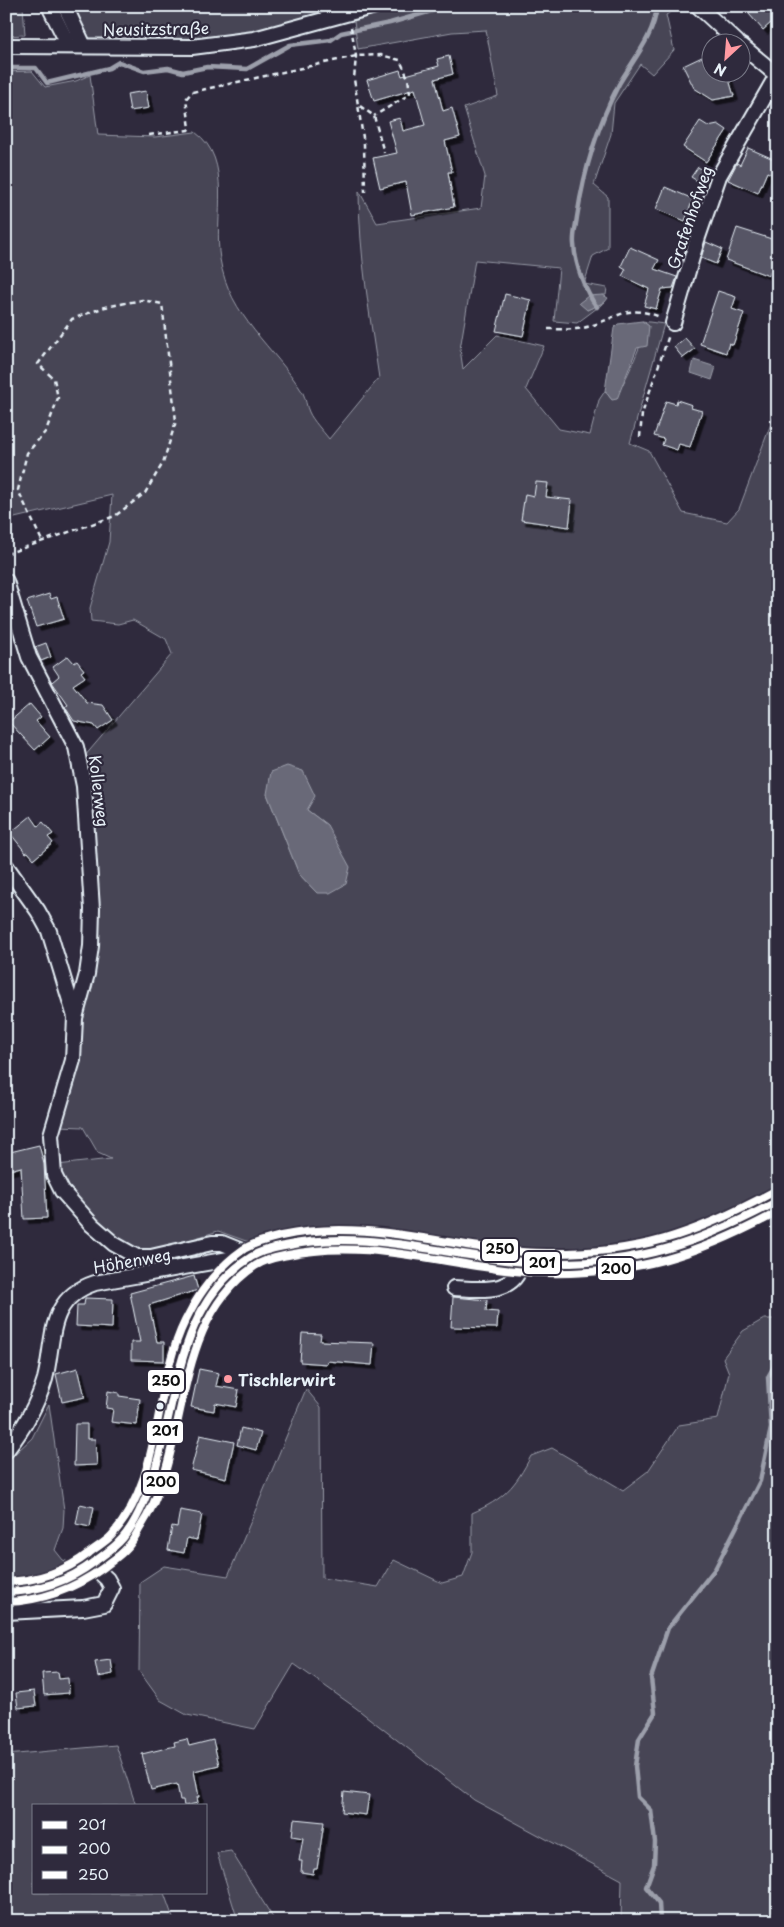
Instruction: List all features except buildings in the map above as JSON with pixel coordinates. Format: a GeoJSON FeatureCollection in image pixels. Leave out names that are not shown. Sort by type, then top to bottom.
{"type":"FeatureCollection","features":[{"type":"Feature","properties":{"kind":"main road"},"geometry":{"type":"LineString","coordinates":[[6,1592],[30,1592],[53,1585],[93,1566],[129,1532],[148,1497],[161,1458],[175,1387],[195,1324],[205,1302],[239,1265],[252,1255],[292,1242],[334,1239],[390,1243],[496,1260],[585,1262],[654,1253],[692,1243],[778,1201]]}},
{"type":"Feature","properties":{"kind":"street"},"geometry":{"type":"LineString","coordinates":[[49,6],[69,46]]}},
{"type":"Feature","properties":{"kind":"street","name":"Neusitzstraße"},"geometry":{"type":"LineString","coordinates":[[65,6],[84,46]]}},
{"type":"Feature","properties":{"kind":"street","name":"Neusitzstraße"},"geometry":{"type":"LineString","coordinates":[[6,46],[142,48],[215,45],[286,31],[374,6]]}},
{"type":"Feature","properties":{"kind":"street"},"geometry":{"type":"LineString","coordinates":[[698,6],[726,32]]}},
{"type":"Feature","properties":{"kind":"street","name":"Grafenhofweg"},"geometry":{"type":"LineString","coordinates":[[674,322],[697,240],[719,176],[777,76],[752,55]]}},
{"type":"Feature","properties":{"kind":"street","name":"Kollerweg"},"geometry":{"type":"LineString","coordinates":[[6,582],[29,658],[76,747],[82,772],[92,930],[90,963],[75,1018],[73,1060],[50,1140],[53,1171],[62,1191],[104,1237],[137,1256],[156,1256],[212,1243],[222,1244],[252,1255]]}},
{"type":"Feature","properties":{"kind":"street","name":"Kollerweg"},"geometry":{"type":"LineString","coordinates":[[6,866],[38,911],[48,931],[75,1018]]}},
{"type":"Feature","properties":{"kind":"street","name":"Höhenweg"},"geometry":{"type":"LineString","coordinates":[[6,1451],[33,1410],[45,1379],[49,1346],[57,1317],[69,1297],[76,1292],[102,1282],[182,1270],[252,1255]]}},
{"type":"Feature","properties":{"kind":"street"},"geometry":{"type":"LineString","coordinates":[[454,1288],[498,1288],[516,1277],[521,1261]]}},
{"type":"Feature","properties":{"kind":"street"},"geometry":{"type":"LineString","coordinates":[[6,1612],[97,1607],[104,1604],[112,1588],[107,1579],[93,1566]]}},
{"type":"Feature","properties":{"kind":"path"},"geometry":{"type":"LineString","coordinates":[[351,26],[356,56],[354,79],[364,144],[365,192]]}},
{"type":"Feature","properties":{"kind":"path"},"geometry":{"type":"LineString","coordinates":[[149,135],[188,130],[190,128],[186,99],[192,92],[356,56],[381,55],[400,60],[408,78],[410,94],[374,116]]}},
{"type":"Feature","properties":{"kind":"path"},"geometry":{"type":"LineString","coordinates":[[359,105],[374,116],[384,153]]}},
{"type":"Feature","properties":{"kind":"path"},"geometry":{"type":"LineString","coordinates":[[6,554],[115,516],[145,493],[163,463],[176,421],[162,304],[142,300],[106,307],[72,319],[38,364],[54,379],[58,398],[46,431],[27,453],[18,490],[42,541]]}},
{"type":"Feature","properties":{"kind":"path"},"geometry":{"type":"LineString","coordinates":[[548,329],[576,329],[627,311],[644,310],[674,322],[642,414],[640,437]]}},
{"type":"Feature","properties":{"kind":"shaded area"},"geometry":{"type":"Polygon","coordinates":[[[6,6],[23,6],[25,35],[6,36],[6,6]]]}},
{"type":"Feature","properties":{"kind":"shaded area"},"geometry":{"type":"Polygon","coordinates":[[[71,6],[344,6],[310,15],[313,23],[254,39],[90,46],[71,6]]]}},
{"type":"Feature","properties":{"kind":"shaded area"},"geometry":{"type":"Polygon","coordinates":[[[402,6],[680,6],[666,15],[674,50],[652,74],[640,64],[614,103],[611,134],[594,185],[608,197],[608,248],[593,256],[584,284],[607,288],[606,295],[603,295],[587,310],[605,302],[577,323],[554,321],[559,268],[475,260],[460,349],[463,369],[497,335],[544,346],[526,389],[559,429],[590,435],[599,400],[605,391],[612,400],[628,374],[649,326],[642,321],[664,324],[630,443],[649,451],[683,513],[727,522],[739,509],[778,405],[778,1191],[747,1207],[685,1233],[633,1247],[602,1252],[530,1254],[317,1231],[278,1236],[260,1243],[246,1241],[218,1231],[146,1254],[125,1246],[74,1200],[57,1165],[111,1159],[98,1153],[83,1127],[58,1126],[94,966],[84,757],[172,654],[166,639],[133,620],[118,624],[91,621],[90,608],[109,542],[112,495],[6,520],[6,72],[32,71],[45,87],[76,81],[90,75],[98,135],[155,137],[195,132],[207,144],[214,158],[218,174],[220,191],[220,259],[225,279],[233,298],[243,314],[303,393],[308,410],[329,439],[379,378],[363,262],[359,191],[377,223],[481,208],[485,176],[464,108],[498,96],[486,30],[452,32],[358,49],[354,21],[402,6]],[[267,794],[299,874],[317,893],[327,825],[307,810],[267,794]]]}},
{"type":"Feature","properties":{"kind":"shaded area"},"geometry":{"type":"Polygon","coordinates":[[[764,1319],[778,1319],[778,1921],[621,1921],[622,1880],[474,1800],[356,1708],[294,1664],[255,1729],[187,1715],[160,1700],[139,1671],[140,1582],[164,1566],[228,1576],[306,1389],[321,1407],[322,1578],[378,1587],[394,1560],[442,1583],[463,1577],[472,1552],[472,1513],[492,1503],[508,1491],[520,1476],[531,1456],[552,1448],[623,1490],[648,1471],[679,1425],[718,1419],[729,1373],[723,1358],[743,1331],[764,1319]]]}},
{"type":"Feature","properties":{"kind":"shaded area"},"geometry":{"type":"Polygon","coordinates":[[[49,1404],[64,1510],[63,1528],[55,1550],[63,1560],[78,1565],[35,1582],[6,1585],[6,1462],[32,1438],[49,1404]]]}},
{"type":"Feature","properties":{"kind":"shaded area"},"geometry":{"type":"Polygon","coordinates":[[[116,1745],[135,1804],[32,1804],[32,1894],[164,1894],[174,1921],[6,1921],[6,1755],[116,1745]]]}},
{"type":"Feature","properties":{"kind":"shaded area"},"geometry":{"type":"Polygon","coordinates":[[[231,1851],[275,1921],[238,1921],[217,1853],[231,1851]]]}},
{"type":"Feature","properties":{"kind":"water"},"geometry":{"type":"Polygon","coordinates":[[[603,295],[608,298],[605,302],[587,310],[579,303],[588,296],[603,295]]]}},
{"type":"Feature","properties":{"kind":"water"},"geometry":{"type":"Polygon","coordinates":[[[642,321],[649,326],[647,346],[637,348],[617,399],[612,400],[605,391],[614,328],[618,324],[642,321]]]}},
{"type":"Feature","properties":{"kind":"water"},"geometry":{"type":"Polygon","coordinates":[[[694,360],[716,367],[712,380],[691,373],[694,360]]]}},
{"type":"Feature","properties":{"kind":"water"},"geometry":{"type":"Polygon","coordinates":[[[287,766],[303,771],[315,796],[307,810],[327,825],[350,867],[346,884],[330,893],[317,893],[299,874],[267,794],[271,772],[287,766]]]}},
{"type":"Feature","properties":{"kind":"waterway"},"geometry":{"type":"LineString","coordinates":[[6,68],[36,68],[47,83],[109,68],[119,62],[144,71],[168,68],[183,72],[207,67],[247,69],[290,45],[331,40],[341,33],[390,23],[449,6]]}},
{"type":"Feature","properties":{"kind":"waterway"},"geometry":{"type":"LineString","coordinates":[[597,307],[585,286],[575,252],[574,237],[580,200],[592,149],[604,116],[619,84],[648,37],[657,6]]}},
{"type":"Feature","properties":{"kind":"waterway"},"geometry":{"type":"LineString","coordinates":[[660,1921],[659,1903],[646,1887],[654,1865],[655,1842],[651,1810],[638,1797],[635,1766],[639,1739],[655,1713],[651,1678],[668,1628],[715,1569],[760,1481],[771,1428],[768,1377],[778,1359]]}},
{"type":"Feature","properties":{"kind":"transit line","name":"250"},"geometry":{"type":"LineString","coordinates":[[6,1582],[40,1577],[80,1560],[112,1535],[129,1512],[141,1486],[149,1459],[167,1374],[185,1321],[196,1300],[210,1281],[244,1249],[262,1241],[281,1236],[315,1231],[348,1230],[381,1232],[514,1251],[547,1253],[610,1250],[664,1239],[691,1230],[717,1220],[773,1192]]}},
{"type":"Feature","properties":{"kind":"transit line","name":"201"},"geometry":{"type":"LineString","coordinates":[[6,1592],[30,1590],[64,1580],[84,1569],[109,1551],[124,1537],[134,1523],[151,1483],[182,1360],[193,1330],[207,1302],[226,1278],[251,1257],[267,1250],[284,1246],[317,1241],[349,1240],[414,1246],[512,1261],[578,1263],[609,1260],[638,1256],[693,1240],[749,1216],[778,1201]]}},
{"type":"Feature","properties":{"kind":"transit line","name":"200"},"geometry":{"type":"LineString","coordinates":[[6,1602],[32,1599],[69,1588],[103,1568],[130,1544],[157,1496],[168,1462],[194,1354],[208,1321],[227,1291],[255,1266],[288,1255],[320,1250],[352,1250],[417,1256],[513,1271],[578,1273],[608,1270],[637,1266],[693,1251],[721,1240],[778,1212]]}},
{"type":"Feature","properties":{"kind":"place","name":"Tischlerwirt"},"geometry":{"type":"Point","coordinates":[228,1379]}}]}
